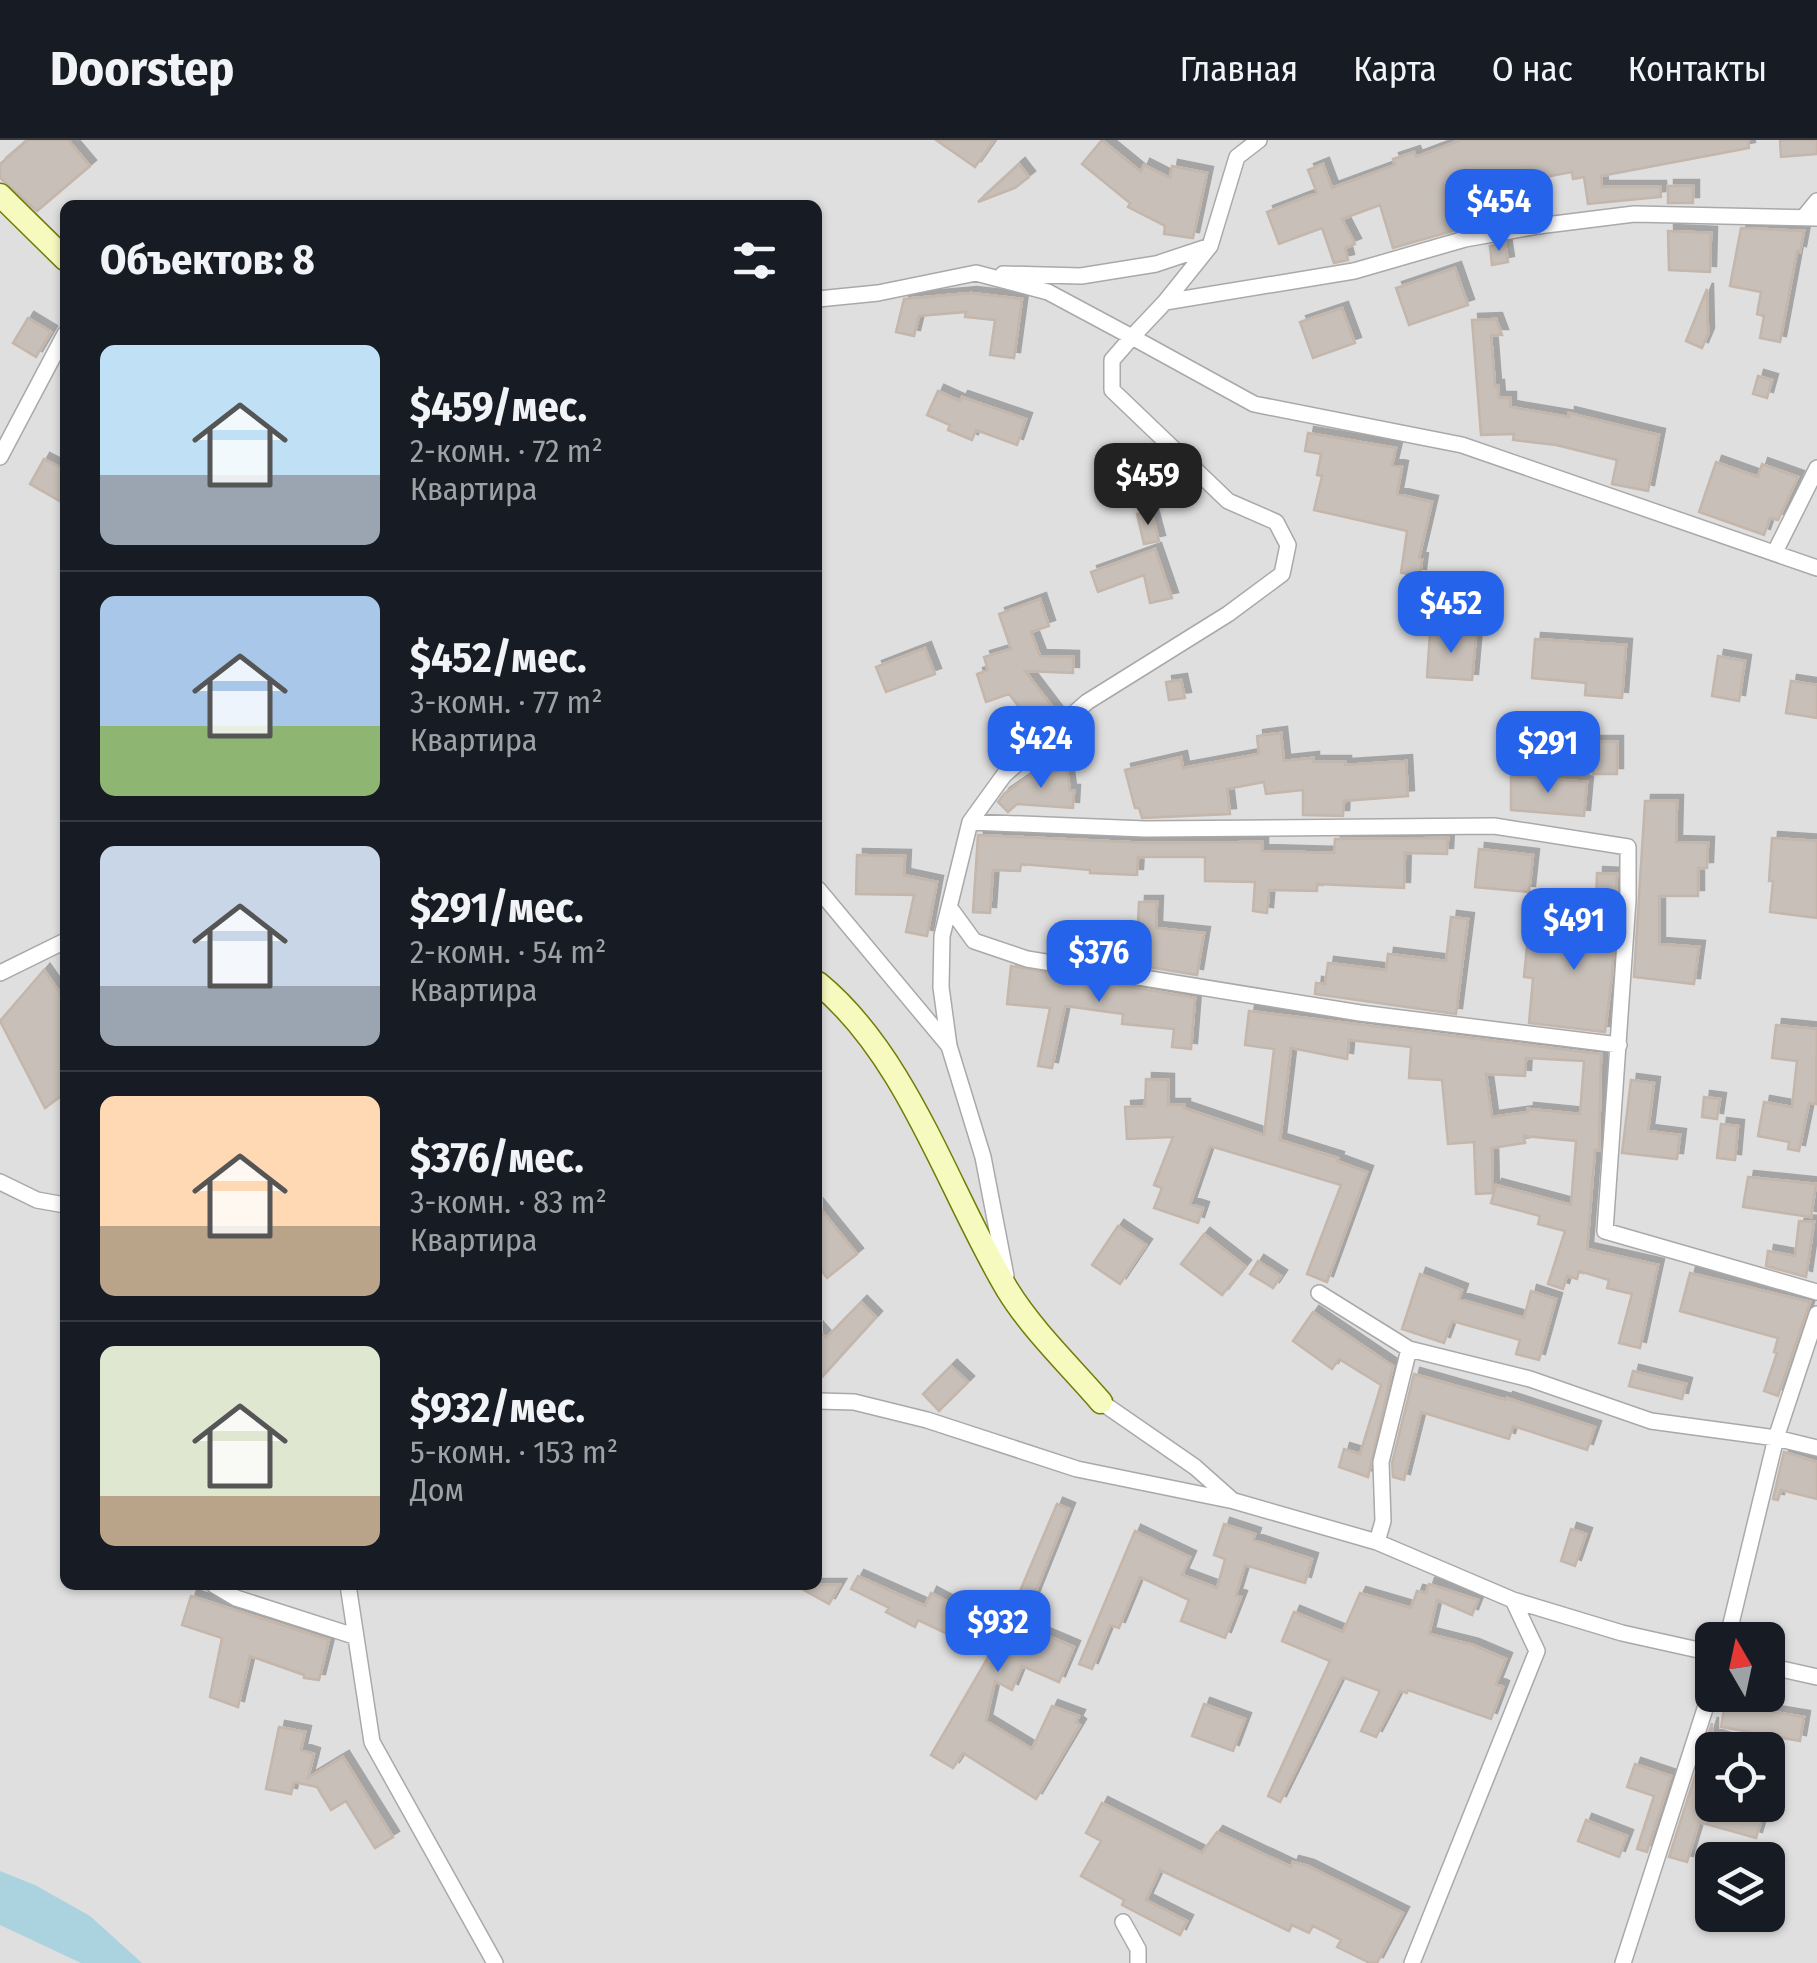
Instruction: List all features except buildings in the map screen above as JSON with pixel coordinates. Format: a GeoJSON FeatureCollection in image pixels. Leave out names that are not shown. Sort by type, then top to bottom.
{"type":"FeatureCollection","features":[{"type":"Feature","properties":{"kind":"street"},"geometry":{"type":"LineString","coordinates":[[1009,1292],[983,1157],[949,1046],[941,986],[942,936],[970,822],[1004,775],[1087,702],[1228,614],[1282,574],[1288,545],[1276,522],[1228,500],[1112,390],[1112,360],[1210,246],[1236,157],[1259,140]]}},
{"type":"Feature","properties":{"kind":"street"},"geometry":{"type":"LineString","coordinates":[[0,195],[60,254]]}},
{"type":"Feature","properties":{"kind":"street"},"geometry":{"type":"LineString","coordinates":[[1165,302],[1354,271],[1465,238],[1538,226],[1634,214],[1810,218],[1817,201]]}},
{"type":"Feature","properties":{"kind":"street"},"geometry":{"type":"LineString","coordinates":[[822,299],[878,293],[976,273],[1081,276],[1156,264],[1210,246]]}},
{"type":"Feature","properties":{"kind":"street"},"geometry":{"type":"LineString","coordinates":[[976,273],[1048,292],[1254,404],[1462,445],[1817,568]]}},
{"type":"Feature","properties":{"kind":"street"},"geometry":{"type":"LineString","coordinates":[[0,457],[60,343]]}},
{"type":"Feature","properties":{"kind":"street"},"geometry":{"type":"LineString","coordinates":[[1775,552],[1817,468]]}},
{"type":"Feature","properties":{"kind":"street"},"geometry":{"type":"LineString","coordinates":[[970,822],[1145,829],[1494,826],[1628,846],[1605,1231],[1817,1292]]}},
{"type":"Feature","properties":{"kind":"street"},"geometry":{"type":"LineString","coordinates":[[822,894],[949,1046]]}},
{"type":"Feature","properties":{"kind":"street"},"geometry":{"type":"LineString","coordinates":[[950,908],[974,941],[1027,959],[1360,1013],[1619,1044]]}},
{"type":"Feature","properties":{"kind":"street"},"geometry":{"type":"LineString","coordinates":[[0,973],[60,943]]}},
{"type":"Feature","properties":{"kind":"street"},"geometry":{"type":"LineString","coordinates":[[822,986],[844,1004],[885,1058],[1009,1292],[1101,1402],[1195,1467],[1234,1501]]}},
{"type":"Feature","properties":{"kind":"street"},"geometry":{"type":"LineString","coordinates":[[0,1182],[37,1200],[60,1204]]}},
{"type":"Feature","properties":{"kind":"street"},"geometry":{"type":"LineString","coordinates":[[1320,1293],[1409,1349],[1530,1378],[1651,1421],[1776,1438],[1817,1448]]}},
{"type":"Feature","properties":{"kind":"street"},"geometry":{"type":"LineString","coordinates":[[1730,1622],[1776,1438],[1817,1314]]}},
{"type":"Feature","properties":{"kind":"street"},"geometry":{"type":"LineString","coordinates":[[1377,1542],[1382,1521],[1381,1462],[1409,1349]]}},
{"type":"Feature","properties":{"kind":"street"},"geometry":{"type":"LineString","coordinates":[[822,1402],[854,1402],[926,1420],[1078,1468],[1234,1501],[1377,1542],[1513,1600],[1695,1649]]}},
{"type":"Feature","properties":{"kind":"street"},"geometry":{"type":"LineString","coordinates":[[222,1590],[236,1598],[354,1636]]}},
{"type":"Feature","properties":{"kind":"street"},"geometry":{"type":"LineString","coordinates":[[349,1590],[372,1742],[495,1963]]}},
{"type":"Feature","properties":{"kind":"street"},"geometry":{"type":"LineString","coordinates":[[1412,1963],[1537,1651],[1513,1600]]}},
{"type":"Feature","properties":{"kind":"street"},"geometry":{"type":"LineString","coordinates":[[1785,1670],[1817,1677]]}},
{"type":"Feature","properties":{"kind":"street"},"geometry":{"type":"LineString","coordinates":[[1623,1963],[1704,1712]]}},
{"type":"Feature","properties":{"kind":"street"},"geometry":{"type":"LineString","coordinates":[[1123,1922],[1138,1949],[1138,1963]]}},
{"type":"Feature","properties":{"kind":"shaded area"},"geometry":{"type":"Polygon","coordinates":[[[0,140],[1817,140],[1817,1963],[0,1963],[0,140]]]}},
{"type":"Feature","properties":{"kind":"water"},"geometry":{"type":"Polygon","coordinates":[[[0,1871],[35,1885],[90,1916],[142,1963],[81,1963],[0,1925],[0,1871]]]}}]}
